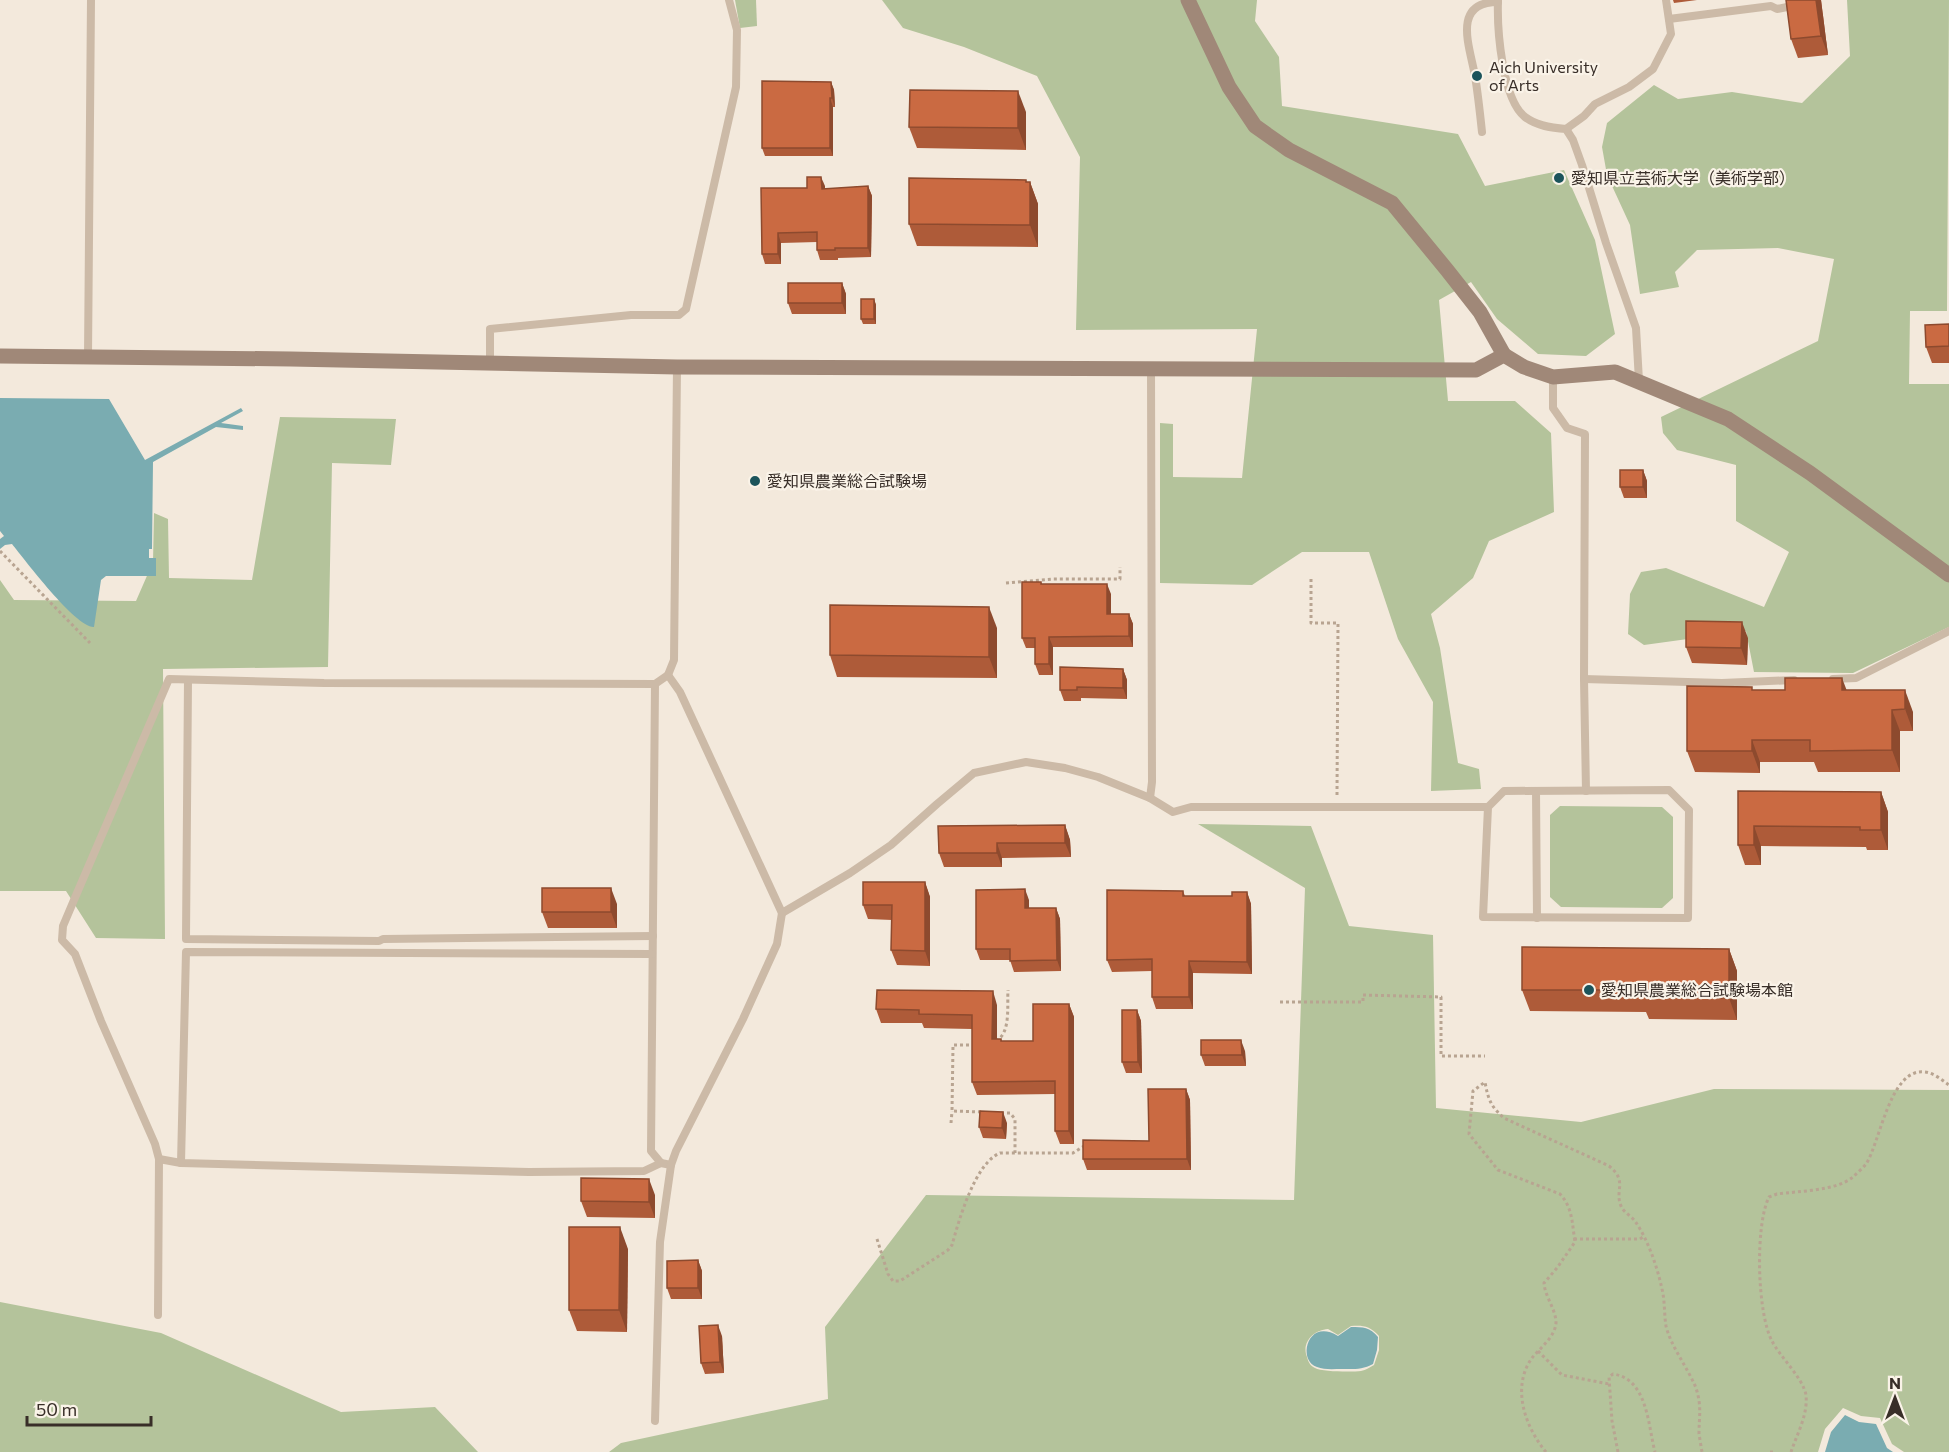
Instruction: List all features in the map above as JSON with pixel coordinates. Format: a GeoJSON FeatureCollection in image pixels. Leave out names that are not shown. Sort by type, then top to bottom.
{"type":"FeatureCollection","features":[{"type":"Feature","properties":{"kind":"street"},"geometry":{"type":"LineString","coordinates":[[1188,0],[1229,87],[1254,126],[1289,150],[1392,204],[1480,312],[1503,355],[1524,367],[1552,377],[1615,372],[1728,420],[1810,473],[1949,575]]}},
{"type":"Feature","properties":{"kind":"street"},"geometry":{"type":"LineString","coordinates":[[0,356],[677,367],[1476,370],[1503,355]]}},
{"type":"Feature","properties":{"kind":"lane"},"geometry":{"type":"LineString","coordinates":[[88,357],[91,0]]}},
{"type":"Feature","properties":{"kind":"lane"},"geometry":{"type":"LineString","coordinates":[[490,364],[490,329],[631,315],[679,315],[686,309],[736,87],[737,30],[729,0]]}},
{"type":"Feature","properties":{"kind":"lane"},"geometry":{"type":"LineString","coordinates":[[1482,132],[1475,76],[1467,38],[1469,17],[1481,4],[1498,1],[1499,33],[1509,93],[1514,104],[1525,117],[1537,124],[1566,129],[1584,116],[1595,104],[1629,87],[1653,69],[1671,34],[1666,0]]}},
{"type":"Feature","properties":{"kind":"lane"},"geometry":{"type":"LineString","coordinates":[[1669,19],[1771,6],[1777,9],[1792,6]]}},
{"type":"Feature","properties":{"kind":"lane"},"geometry":{"type":"LineString","coordinates":[[1566,129],[1573,140],[1582,165],[1636,328],[1639,381]]}},
{"type":"Feature","properties":{"kind":"lane"},"geometry":{"type":"LineString","coordinates":[[158,1315],[159,1159],[155,1144],[101,1022],[75,954],[62,940],[63,926],[169,680],[655,684],[668,675],[674,660],[677,367]]}},
{"type":"Feature","properties":{"kind":"lane"},"geometry":{"type":"LineString","coordinates":[[1150,798],[1152,782],[1152,368]]}},
{"type":"Feature","properties":{"kind":"lane"},"geometry":{"type":"LineString","coordinates":[[1552,377],[1553,408],[1567,428],[1585,434],[1586,791]]}},
{"type":"Feature","properties":{"kind":"lane"},"geometry":{"type":"LineString","coordinates":[[1822,679],[1856,678],[1949,631]]}},
{"type":"Feature","properties":{"kind":"lane"},"geometry":{"type":"LineString","coordinates":[[655,1421],[660,1242],[671,1165],[777,944],[782,913],[680,692],[668,675]]}},
{"type":"Feature","properties":{"kind":"lane"},"geometry":{"type":"LineString","coordinates":[[1584,679],[1722,682],[1800,680]]}},
{"type":"Feature","properties":{"kind":"lane"},"geometry":{"type":"LineString","coordinates":[[188,680],[186,939],[379,941],[383,939],[653,936]]}},
{"type":"Feature","properties":{"kind":"lane"},"geometry":{"type":"LineString","coordinates":[[655,684],[651,1151],[662,1163],[671,1165]]}},
{"type":"Feature","properties":{"kind":"lane"},"geometry":{"type":"LineString","coordinates":[[782,913],[850,873],[891,845],[974,773],[1026,762],[1065,768],[1098,777],[1150,798],[1173,812],[1191,807],[1488,807]]}},
{"type":"Feature","properties":{"kind":"lane"},"geometry":{"type":"LineString","coordinates":[[1669,790],[1689,810],[1688,918],[1483,917],[1488,807],[1504,791],[1586,791],[1669,790]]}},
{"type":"Feature","properties":{"kind":"lane"},"geometry":{"type":"LineString","coordinates":[[1536,791],[1537,918]]}},
{"type":"Feature","properties":{"kind":"lane"},"geometry":{"type":"LineString","coordinates":[[181,1163],[186,952],[652,954]]}},
{"type":"Feature","properties":{"kind":"lane"},"geometry":{"type":"LineString","coordinates":[[159,1159],[181,1163],[529,1172],[645,1171],[662,1163]]}},
{"type":"Feature","properties":{"kind":"path"},"geometry":{"type":"LineString","coordinates":[[0,551],[90,643]]}},
{"type":"Feature","properties":{"kind":"path"},"geometry":{"type":"LineString","coordinates":[[1006,583],[1053,579],[1120,579],[1120,567]]}},
{"type":"Feature","properties":{"kind":"path"},"geometry":{"type":"LineString","coordinates":[[1311,579],[1311,623],[1338,623],[1337,806]]}},
{"type":"Feature","properties":{"kind":"path"},"geometry":{"type":"LineString","coordinates":[[989,1045],[1000,1039],[1006,1028],[1008,990]]}},
{"type":"Feature","properties":{"kind":"path"},"geometry":{"type":"LineString","coordinates":[[1280,1002],[1364,1002],[1364,995],[1441,997],[1441,1056],[1485,1056]]}},
{"type":"Feature","properties":{"kind":"path"},"geometry":{"type":"LineString","coordinates":[[951,1123],[953,1045],[983,1045]]}},
{"type":"Feature","properties":{"kind":"path"},"geometry":{"type":"LineString","coordinates":[[1791,1452],[1804,1417],[1805,1392],[1769,1336],[1760,1282],[1760,1236],[1764,1206],[1769,1197],[1777,1194],[1835,1185],[1851,1179],[1866,1165],[1891,1101],[1900,1084],[1908,1076],[1923,1072],[1932,1074],[1949,1085]]}},
{"type":"Feature","properties":{"kind":"path"},"geometry":{"type":"LineString","coordinates":[[1546,1452],[1535,1439],[1528,1425],[1522,1397],[1525,1371],[1553,1332],[1556,1324],[1544,1283],[1571,1249],[1574,1239],[1571,1210],[1560,1194],[1498,1170],[1469,1134],[1473,1091],[1485,1082],[1488,1100],[1504,1118],[1610,1166],[1617,1173],[1620,1179],[1620,1202],[1623,1209],[1634,1220],[1643,1237],[1663,1292],[1666,1325],[1700,1401],[1699,1433],[1702,1452]]}},
{"type":"Feature","properties":{"kind":"path"},"geometry":{"type":"LineString","coordinates":[[952,1112],[987,1113]]}},
{"type":"Feature","properties":{"kind":"path"},"geometry":{"type":"LineString","coordinates":[[998,1113],[1010,1113],[1015,1119],[1015,1153]]}},
{"type":"Feature","properties":{"kind":"path"},"geometry":{"type":"LineString","coordinates":[[877,1239],[888,1274],[893,1281],[900,1281],[948,1250],[952,1245],[964,1203],[993,1156],[1000,1153],[1073,1153],[1086,1145]]}},
{"type":"Feature","properties":{"kind":"path"},"geometry":{"type":"LineString","coordinates":[[1574,1239],[1640,1239],[1643,1237]]}},
{"type":"Feature","properties":{"kind":"path"},"geometry":{"type":"LineString","coordinates":[[1538,1351],[1562,1375],[1609,1384]]}},
{"type":"Feature","properties":{"kind":"path"},"geometry":{"type":"LineString","coordinates":[[1618,1452],[1612,1421],[1609,1384],[1609,1377],[1613,1374],[1624,1376],[1642,1397],[1655,1452]]}},
{"type":"Feature","properties":{"kind":"path"},"geometry":{"type":"LineString","coordinates":[[1770,1452],[1776,1452]]}},
{"type":"Feature","properties":{"kind":"green space"},"geometry":{"type":"Polygon","coordinates":[[[735,0],[756,0],[757,26],[740,28],[735,0]]]}},
{"type":"Feature","properties":{"kind":"green space"},"geometry":{"type":"Polygon","coordinates":[[[882,0],[1257,0],[1255,21],[1279,57],[1282,106],[1458,134],[1485,186],[1564,170],[1595,240],[1615,334],[1586,356],[1538,354],[1497,319],[1471,282],[1439,300],[1448,401],[1515,401],[1551,433],[1554,512],[1489,541],[1473,578],[1431,614],[1440,648],[1458,763],[1479,769],[1481,789],[1431,791],[1433,702],[1398,639],[1369,552],[1302,552],[1252,585],[1160,583],[1160,423],[1173,424],[1173,477],[1242,478],[1257,329],[1076,330],[1080,157],[1037,76],[964,47],[903,28],[882,0]]]}},
{"type":"Feature","properties":{"kind":"green space"},"geometry":{"type":"Polygon","coordinates":[[[1847,0],[1949,0],[1947,311],[1910,311],[1909,384],[1949,384],[1949,627],[1853,673],[1754,672],[1746,631],[1644,645],[1628,634],[1630,594],[1641,572],[1666,568],[1764,607],[1789,552],[1736,521],[1736,465],[1677,450],[1663,433],[1661,417],[1818,341],[1834,259],[1778,248],[1697,250],[1675,272],[1679,287],[1640,294],[1630,225],[1607,175],[1602,147],[1607,123],[1654,85],[1678,99],[1732,92],[1802,103],[1850,56],[1847,0]]]}},
{"type":"Feature","properties":{"kind":"green space"},"geometry":{"type":"Polygon","coordinates":[[[280,417],[396,419],[391,465],[332,463],[328,667],[163,669],[165,939],[96,938],[66,891],[0,891],[0,580],[14,600],[136,601],[153,562],[154,513],[168,519],[169,578],[252,580],[280,417]]]}},
{"type":"Feature","properties":{"kind":"green space"},"geometry":{"type":"Polygon","coordinates":[[[1560,806],[1662,807],[1673,817],[1673,898],[1662,908],[1561,907],[1550,897],[1550,815],[1560,806]]]}},
{"type":"Feature","properties":{"kind":"green space"},"geometry":{"type":"Polygon","coordinates":[[[1198,824],[1311,826],[1349,926],[1433,935],[1436,1108],[1581,1122],[1714,1089],[1949,1090],[1949,1452],[1904,1452],[1892,1444],[1880,1418],[1861,1416],[1843,1408],[1825,1429],[1818,1452],[609,1452],[621,1443],[828,1399],[825,1327],[926,1195],[1294,1200],[1305,888],[1198,824]],[[1351,1326],[1338,1335],[1328,1329],[1310,1338],[1306,1352],[1313,1367],[1345,1372],[1361,1371],[1374,1365],[1379,1350],[1379,1336],[1369,1328],[1351,1326]]]}},
{"type":"Feature","properties":{"kind":"green space"},"geometry":{"type":"Polygon","coordinates":[[[0,1302],[161,1333],[341,1412],[435,1407],[478,1452],[0,1452],[0,1302]]]}},
{"type":"Feature","properties":{"kind":"water"},"geometry":{"type":"Polygon","coordinates":[[[0,398],[109,399],[145,460],[241,408],[243,411],[221,423],[243,426],[243,430],[216,427],[153,462],[152,549],[149,549],[149,558],[156,558],[156,576],[106,576],[101,580],[94,627],[75,617],[12,544],[0,549],[0,539],[4,536],[0,531],[0,398]]]}},
{"type":"Feature","properties":{"kind":"water"},"geometry":{"type":"Polygon","coordinates":[[[1351,1327],[1366,1328],[1378,1337],[1373,1364],[1357,1369],[1329,1369],[1317,1367],[1311,1363],[1307,1357],[1307,1350],[1312,1336],[1319,1332],[1327,1332],[1338,1336],[1351,1327]]]}},
{"type":"Feature","properties":{"kind":"water"},"geometry":{"type":"Polygon","coordinates":[[[1845,1415],[1859,1422],[1876,1424],[1887,1448],[1893,1452],[1825,1452],[1831,1432],[1845,1415]]]}},
{"type":"Feature","properties":{"kind":"building"},"geometry":{"type":"Polygon","coordinates":[[[1786,0],[1816,0],[1821,36],[1791,39],[1786,0]]]}},
{"type":"Feature","properties":{"kind":"building"},"geometry":{"type":"Polygon","coordinates":[[[762,81],[831,82],[830,148],[762,148],[762,81]]]}},
{"type":"Feature","properties":{"kind":"building"},"geometry":{"type":"Polygon","coordinates":[[[910,90],[1018,91],[1018,128],[909,127],[910,90]]]}},
{"type":"Feature","properties":{"kind":"building"},"geometry":{"type":"Polygon","coordinates":[[[807,177],[821,177],[822,189],[868,186],[868,248],[817,250],[817,232],[778,233],[778,254],[762,254],[761,188],[807,188],[807,177]]]}},
{"type":"Feature","properties":{"kind":"building"},"geometry":{"type":"Polygon","coordinates":[[[909,178],[1026,180],[1030,182],[1030,225],[909,224],[909,178]]]}},
{"type":"Feature","properties":{"kind":"building"},"geometry":{"type":"Polygon","coordinates":[[[788,283],[842,283],[842,303],[788,303],[788,283]]]}},
{"type":"Feature","properties":{"kind":"building"},"geometry":{"type":"Polygon","coordinates":[[[861,299],[874,299],[874,319],[861,319],[861,299]]]}},
{"type":"Feature","properties":{"kind":"building"},"geometry":{"type":"Polygon","coordinates":[[[1949,324],[1949,346],[1926,347],[1925,325],[1949,324]]]}},
{"type":"Feature","properties":{"kind":"building"},"geometry":{"type":"Polygon","coordinates":[[[1620,470],[1643,470],[1643,487],[1620,487],[1620,470]]]}},
{"type":"Feature","properties":{"kind":"building"},"geometry":{"type":"Polygon","coordinates":[[[1022,582],[1107,584],[1107,614],[1129,614],[1129,636],[1049,637],[1049,664],[1035,664],[1035,638],[1022,638],[1022,582]]]}},
{"type":"Feature","properties":{"kind":"building"},"geometry":{"type":"Polygon","coordinates":[[[830,605],[989,607],[989,657],[830,655],[830,605]]]}},
{"type":"Feature","properties":{"kind":"building"},"geometry":{"type":"Polygon","coordinates":[[[1686,621],[1742,622],[1741,648],[1686,647],[1686,621]]]}},
{"type":"Feature","properties":{"kind":"building"},"geometry":{"type":"Polygon","coordinates":[[[1060,667],[1123,669],[1123,688],[1077,687],[1077,690],[1060,690],[1060,667]]]}},
{"type":"Feature","properties":{"kind":"building"},"geometry":{"type":"Polygon","coordinates":[[[1785,678],[1842,678],[1842,690],[1905,690],[1905,709],[1892,710],[1892,750],[1810,751],[1810,740],[1752,740],[1752,751],[1687,751],[1687,686],[1785,690],[1785,678]]]}},
{"type":"Feature","properties":{"kind":"building"},"geometry":{"type":"Polygon","coordinates":[[[1738,791],[1881,792],[1881,830],[1860,830],[1860,827],[1754,826],[1754,845],[1738,845],[1738,791]]]}},
{"type":"Feature","properties":{"kind":"building"},"geometry":{"type":"Polygon","coordinates":[[[1065,825],[1065,843],[997,843],[997,853],[939,853],[938,826],[1065,825]]]}},
{"type":"Feature","properties":{"kind":"building"},"geometry":{"type":"Polygon","coordinates":[[[863,882],[925,882],[925,951],[891,950],[892,905],[863,905],[863,882]]]}},
{"type":"Feature","properties":{"kind":"building"},"geometry":{"type":"Polygon","coordinates":[[[542,888],[611,888],[611,912],[542,912],[542,888]]]}},
{"type":"Feature","properties":{"kind":"building"},"geometry":{"type":"Polygon","coordinates":[[[1025,889],[1025,908],[1056,908],[1057,960],[1010,961],[1010,949],[976,949],[976,890],[1025,889]]]}},
{"type":"Feature","properties":{"kind":"building"},"geometry":{"type":"Polygon","coordinates":[[[1107,890],[1183,891],[1183,896],[1232,896],[1232,892],[1247,892],[1247,962],[1189,961],[1189,997],[1152,997],[1152,959],[1107,960],[1107,890]]]}},
{"type":"Feature","properties":{"kind":"building"},"geometry":{"type":"Polygon","coordinates":[[[1522,947],[1729,949],[1729,998],[1641,997],[1641,990],[1522,990],[1522,947]]]}},
{"type":"Feature","properties":{"kind":"building"},"geometry":{"type":"Polygon","coordinates":[[[877,990],[993,991],[992,1039],[1001,1039],[1001,1041],[1033,1041],[1033,1004],[1069,1004],[1069,1131],[1055,1131],[1055,1081],[972,1082],[972,1015],[919,1014],[919,1010],[876,1009],[877,990]]]}},
{"type":"Feature","properties":{"kind":"building"},"geometry":{"type":"Polygon","coordinates":[[[1122,1010],[1137,1010],[1138,1062],[1122,1062],[1122,1010]]]}},
{"type":"Feature","properties":{"kind":"building"},"geometry":{"type":"Polygon","coordinates":[[[1201,1040],[1241,1040],[1242,1055],[1201,1055],[1201,1040]]]}},
{"type":"Feature","properties":{"kind":"building"},"geometry":{"type":"Polygon","coordinates":[[[1148,1089],[1186,1089],[1187,1159],[1083,1159],[1083,1140],[1149,1141],[1148,1089]]]}},
{"type":"Feature","properties":{"kind":"building"},"geometry":{"type":"Polygon","coordinates":[[[980,1111],[1003,1112],[1002,1128],[979,1127],[980,1111]]]}},
{"type":"Feature","properties":{"kind":"building"},"geometry":{"type":"Polygon","coordinates":[[[581,1178],[649,1179],[649,1202],[581,1201],[581,1178]]]}},
{"type":"Feature","properties":{"kind":"building"},"geometry":{"type":"Polygon","coordinates":[[[569,1227],[620,1227],[619,1310],[569,1310],[569,1227]]]}},
{"type":"Feature","properties":{"kind":"building"},"geometry":{"type":"Polygon","coordinates":[[[698,1260],[698,1288],[667,1288],[667,1261],[698,1260]]]}},
{"type":"Feature","properties":{"kind":"building"},"geometry":{"type":"Polygon","coordinates":[[[718,1325],[720,1362],[701,1363],[699,1326],[718,1325]]]}},
{"type":"Feature","properties":{"kind":"place","name":"Aich University of Arts"},"geometry":{"type":"Point","coordinates":[1477,76]}},
{"type":"Feature","properties":{"kind":"place","name":"愛知県立芸術大学（美術学部）"},"geometry":{"type":"Point","coordinates":[1559,178]}},
{"type":"Feature","properties":{"kind":"place","name":"愛知県農業総合試験場"},"geometry":{"type":"Point","coordinates":[755,481]}},
{"type":"Feature","properties":{"kind":"place","name":"愛知県農業総合試験場本館"},"geometry":{"type":"Point","coordinates":[1589,990]}}]}
